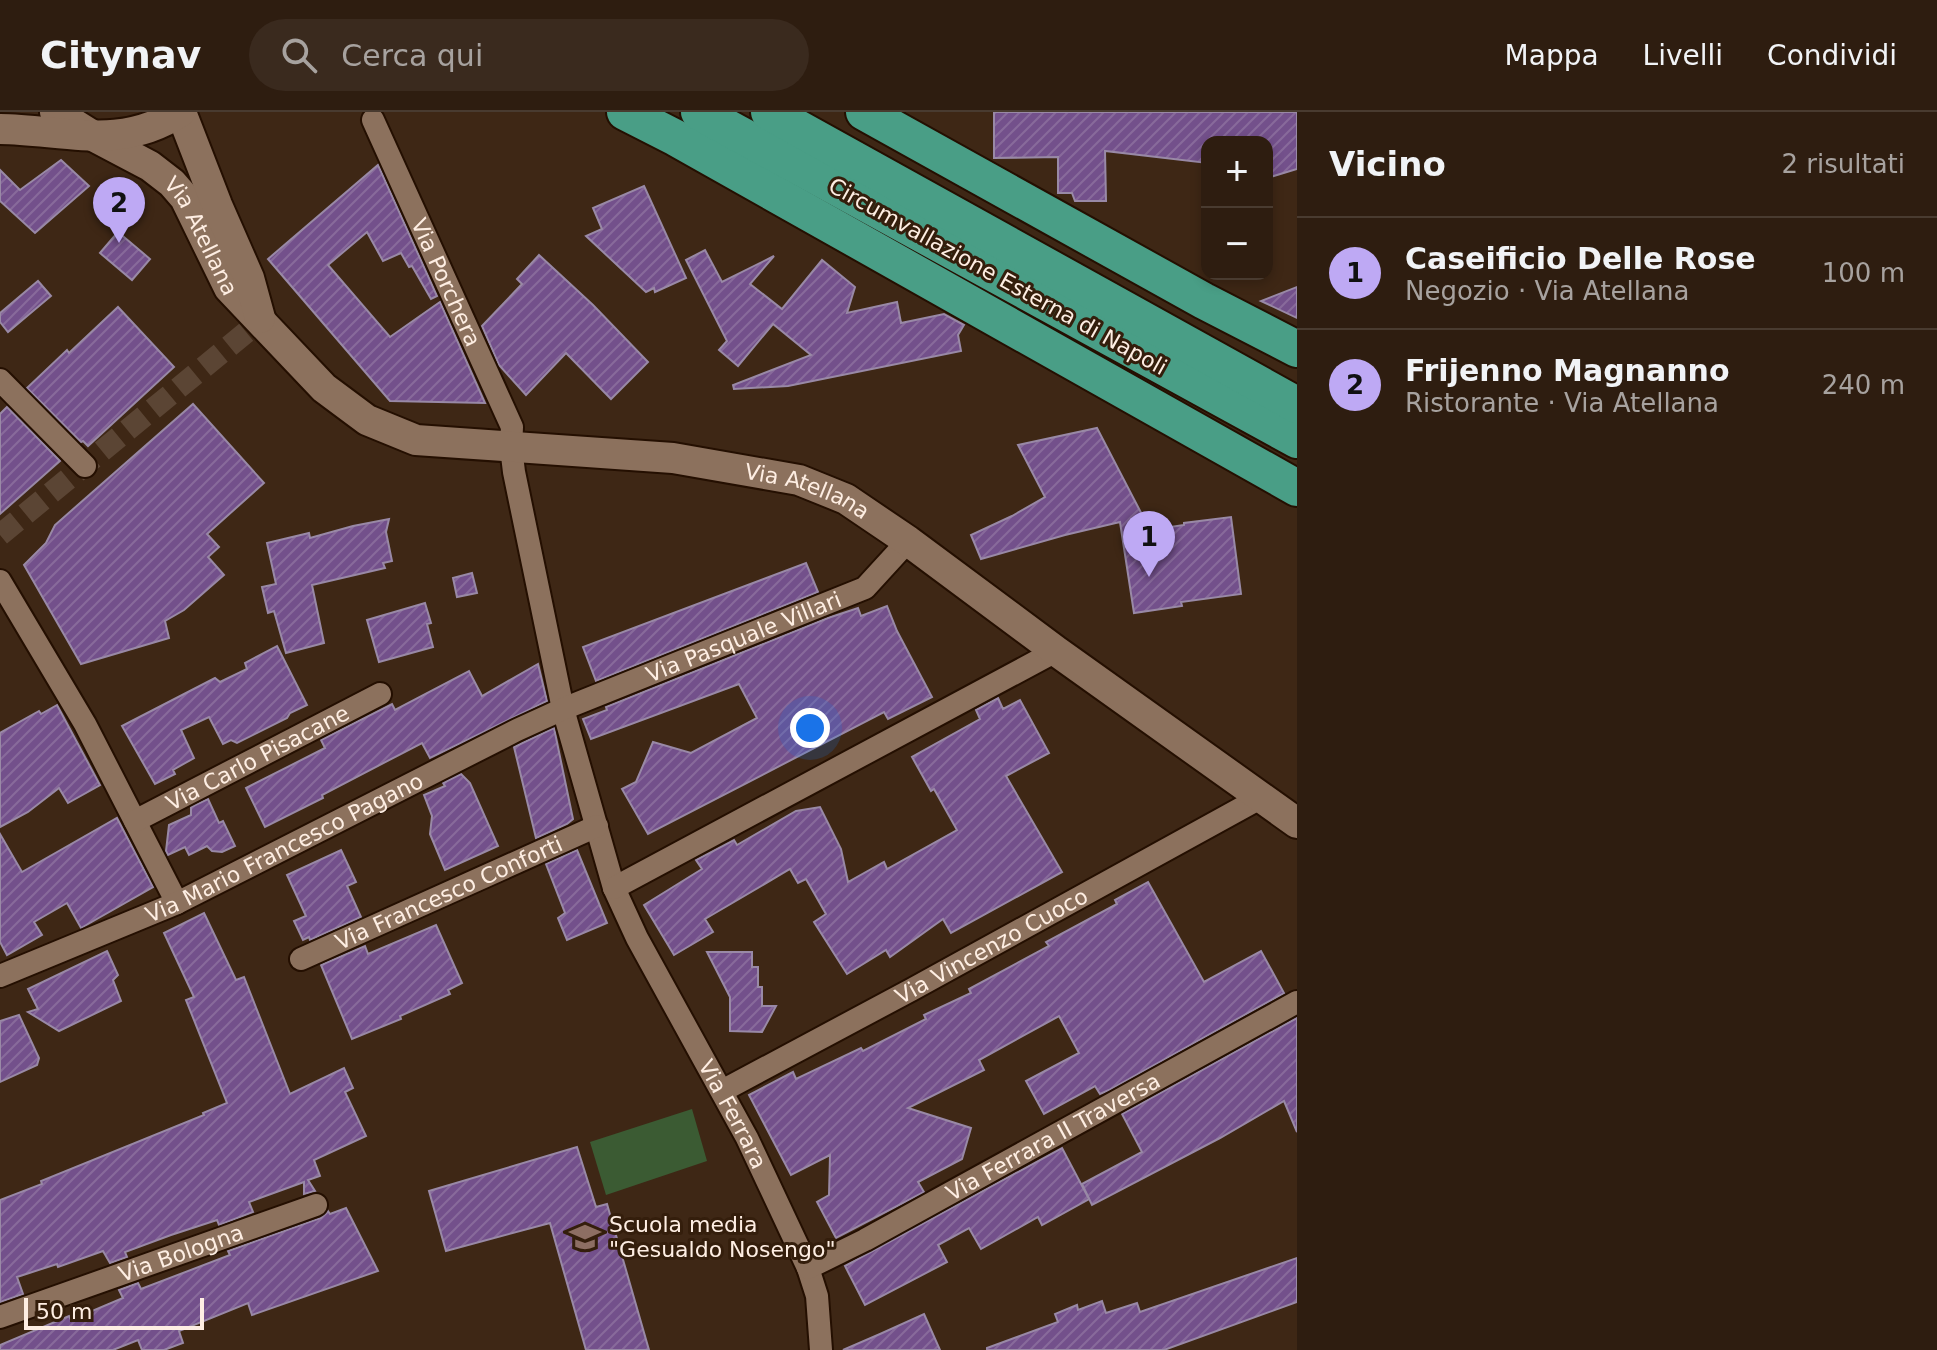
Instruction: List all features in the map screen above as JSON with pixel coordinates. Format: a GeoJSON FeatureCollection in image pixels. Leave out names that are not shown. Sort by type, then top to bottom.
{"type":"FeatureCollection","features":[{"type":"Feature","properties":{"kind":"highway"},"geometry":{"type":"LineString","coordinates":[[625,112],[1297,488]]}},
{"type":"Feature","properties":{"kind":"highway","name":"Circumvallazione Esterna di Napoli"},"geometry":{"type":"LineString","coordinates":[[699,112],[1246,395],[1297,405]]}},
{"type":"Feature","properties":{"kind":"highway","name":"Circumvallazione Esterna di Napoli"},"geometry":{"type":"LineString","coordinates":[[769,112],[1246,395],[1297,440]]}},
{"type":"Feature","properties":{"kind":"highway"},"geometry":{"type":"LineString","coordinates":[[864,112],[1204,301],[1297,349]]}},
{"type":"Feature","properties":{"kind":"main road","name":"Via Atellana"},"geometry":{"type":"LineString","coordinates":[[55,112],[150,166],[172,183],[185,198],[229,288],[324,388],[367,420],[416,440],[673,458],[799,480],[846,499],[1297,823]]}},
{"type":"Feature","properties":{"kind":"main road","name":"Via Atellana"},"geometry":{"type":"LineString","coordinates":[[0,129],[95,137],[126,135],[147,129],[180,112],[249,278],[261,320]]}},
{"type":"Feature","properties":{"kind":"street","name":"Via Porchera"},"geometry":{"type":"LineString","coordinates":[[373,120],[512,427],[511,447]]}},
{"type":"Feature","properties":{"kind":"street"},"geometry":{"type":"LineString","coordinates":[[0,380],[85,466]]}},
{"type":"Feature","properties":{"kind":"street","name":"Via Ferrara"},"geometry":{"type":"LineString","coordinates":[[511,447],[563,709],[614,888],[637,938],[747,1138],[808,1268],[817,1296],[821,1350]]}},
{"type":"Feature","properties":{"kind":"street","name":"Via Pasquale Villari"},"geometry":{"type":"LineString","coordinates":[[563,709],[865,588],[908,541]]}},
{"type":"Feature","properties":{"kind":"street"},"geometry":{"type":"LineString","coordinates":[[0,581],[85,724],[177,903]]}},
{"type":"Feature","properties":{"kind":"street"},"geometry":{"type":"LineString","coordinates":[[614,888],[1056,651]]}},
{"type":"Feature","properties":{"kind":"street","name":"Via Carlo Pisacane"},"geometry":{"type":"LineString","coordinates":[[135,821],[380,694]]}},
{"type":"Feature","properties":{"kind":"street","name":"Via Mario Francesco Pagano"},"geometry":{"type":"LineString","coordinates":[[0,976],[177,903],[563,709]]}},
{"type":"Feature","properties":{"kind":"street","name":"Via Vincenzo Cuoco"},"geometry":{"type":"LineString","coordinates":[[722,1091],[1260,798]]}},
{"type":"Feature","properties":{"kind":"street","name":"Via Francesco Conforti"},"geometry":{"type":"LineString","coordinates":[[301,959],[597,826]]}},
{"type":"Feature","properties":{"kind":"street","name":"Via Ferrara II Traversa"},"geometry":{"type":"LineString","coordinates":[[808,1268],[865,1240],[1297,1002]]}},
{"type":"Feature","properties":{"kind":"street","name":"Via Bologna"},"geometry":{"type":"LineString","coordinates":[[0,1317],[316,1205]]}},
{"type":"Feature","properties":{"kind":"green space"},"geometry":{"type":"Polygon","coordinates":[[[692,1109],[707,1161],[606,1195],[590,1142],[692,1109]]]}},
{"type":"Feature","properties":{"kind":"building"},"geometry":{"type":"Polygon","coordinates":[[[994,112],[1297,112],[1297,169],[1273,176],[1273,136],[1201,136],[1201,162],[1105,151],[1106,201],[1075,201],[1072,193],[1058,193],[1058,157],[994,158],[994,112]]]}},
{"type":"Feature","properties":{"kind":"building"},"geometry":{"type":"Polygon","coordinates":[[[61,160],[89,186],[35,233],[0,201],[0,170],[20,190],[61,160]]]}},
{"type":"Feature","properties":{"kind":"building"},"geometry":{"type":"Polygon","coordinates":[[[378,165],[437,296],[431,299],[401,253],[383,261],[367,232],[328,265],[390,337],[440,302],[485,403],[390,401],[268,259],[378,165]]]}},
{"type":"Feature","properties":{"kind":"building"},"geometry":{"type":"Polygon","coordinates":[[[644,186],[686,278],[655,292],[654,288],[646,292],[586,236],[602,229],[593,208],[644,186]]]}},
{"type":"Feature","properties":{"kind":"building"},"geometry":{"type":"Polygon","coordinates":[[[118,232],[150,259],[132,280],[100,253],[118,232]]]}},
{"type":"Feature","properties":{"kind":"building"},"geometry":{"type":"Polygon","coordinates":[[[705,250],[722,282],[774,256],[750,284],[782,309],[822,260],[855,287],[847,313],[897,302],[901,323],[944,314],[964,325],[958,335],[961,351],[788,386],[734,389],[733,385],[811,355],[773,324],[738,366],[719,350],[727,341],[686,260],[705,250]]]}},
{"type":"Feature","properties":{"kind":"building"},"geometry":{"type":"Polygon","coordinates":[[[539,255],[648,362],[611,399],[566,353],[526,395],[499,365],[482,326],[522,284],[517,279],[539,255]]]}},
{"type":"Feature","properties":{"kind":"building"},"geometry":{"type":"Polygon","coordinates":[[[38,281],[51,296],[8,332],[0,322],[0,313],[38,281]]]}},
{"type":"Feature","properties":{"kind":"building"},"geometry":{"type":"Polygon","coordinates":[[[1297,287],[1297,318],[1261,301],[1297,287]]]}},
{"type":"Feature","properties":{"kind":"building"},"geometry":{"type":"Polygon","coordinates":[[[118,307],[174,367],[88,446],[27,388],[118,307]]]}},
{"type":"Feature","properties":{"kind":"building"},"geometry":{"type":"Polygon","coordinates":[[[193,404],[264,483],[207,534],[219,547],[208,557],[224,575],[184,610],[165,621],[169,638],[81,664],[24,565],[46,543],[55,525],[193,404]]]}},
{"type":"Feature","properties":{"kind":"building"},"geometry":{"type":"Polygon","coordinates":[[[7,407],[60,461],[0,514],[0,414],[7,407]]]}},
{"type":"Feature","properties":{"kind":"building"},"geometry":{"type":"Polygon","coordinates":[[[1097,428],[1150,530],[1231,517],[1241,594],[1181,602],[1182,606],[1134,613],[1120,522],[981,559],[971,535],[1045,497],[1018,445],[1097,428]]]}},
{"type":"Feature","properties":{"kind":"building"},"geometry":{"type":"Polygon","coordinates":[[[389,519],[386,532],[392,561],[383,563],[385,568],[312,585],[324,643],[286,653],[274,611],[268,613],[262,587],[276,584],[267,543],[309,533],[310,538],[389,519]]]}},
{"type":"Feature","properties":{"kind":"building"},"geometry":{"type":"Polygon","coordinates":[[[806,563],[818,592],[596,681],[583,647],[806,563]]]}},
{"type":"Feature","properties":{"kind":"building"},"geometry":{"type":"Polygon","coordinates":[[[472,573],[477,593],[457,597],[453,578],[472,573]]]}},
{"type":"Feature","properties":{"kind":"building"},"geometry":{"type":"Polygon","coordinates":[[[425,603],[433,647],[379,662],[367,620],[425,603]]]}},
{"type":"Feature","properties":{"kind":"building"},"geometry":{"type":"Polygon","coordinates":[[[887,606],[932,697],[888,719],[884,712],[648,834],[622,789],[636,782],[653,742],[691,753],[757,718],[739,684],[591,739],[583,719],[828,618],[858,608],[861,616],[887,606]]]}},
{"type":"Feature","properties":{"kind":"building"},"geometry":{"type":"Polygon","coordinates":[[[277,646],[307,705],[237,743],[231,740],[223,744],[209,717],[181,730],[194,758],[173,770],[175,774],[155,784],[122,726],[215,678],[220,682],[247,669],[245,663],[277,646]]]}},
{"type":"Feature","properties":{"kind":"building"},"geometry":{"type":"Polygon","coordinates":[[[538,664],[547,701],[430,758],[422,743],[265,827],[246,788],[325,748],[321,740],[392,704],[395,710],[469,671],[482,696],[538,664]]]}},
{"type":"Feature","properties":{"kind":"building"},"geometry":{"type":"Polygon","coordinates":[[[998,698],[1003,709],[1020,700],[1049,753],[1006,776],[1062,872],[951,933],[943,919],[890,957],[886,950],[847,974],[814,922],[826,914],[806,879],[798,883],[790,869],[705,919],[713,932],[674,955],[644,905],[702,869],[696,860],[734,840],[737,845],[796,811],[820,807],[841,849],[848,882],[884,862],[887,869],[957,830],[912,757],[980,719],[976,710],[998,698]]]}},
{"type":"Feature","properties":{"kind":"building"},"geometry":{"type":"Polygon","coordinates":[[[57,705],[100,785],[68,803],[59,788],[28,812],[0,827],[0,733],[39,711],[41,714],[57,705]]]}},
{"type":"Feature","properties":{"kind":"building"},"geometry":{"type":"Polygon","coordinates":[[[554,728],[573,819],[536,838],[514,747],[554,728]]]}},
{"type":"Feature","properties":{"kind":"building"},"geometry":{"type":"Polygon","coordinates":[[[461,774],[470,783],[498,846],[445,870],[430,834],[432,816],[424,795],[445,786],[443,783],[461,774]]]}},
{"type":"Feature","properties":{"kind":"building"},"geometry":{"type":"Polygon","coordinates":[[[208,799],[219,823],[223,821],[235,846],[222,852],[212,851],[207,846],[189,855],[185,847],[168,855],[169,825],[191,815],[191,807],[208,799]]]}},
{"type":"Feature","properties":{"kind":"building"},"geometry":{"type":"Polygon","coordinates":[[[117,818],[153,887],[81,928],[67,903],[34,922],[42,935],[7,955],[0,942],[0,834],[22,872],[117,818]]]}},
{"type":"Feature","properties":{"kind":"building"},"geometry":{"type":"Polygon","coordinates":[[[341,850],[356,882],[347,886],[361,917],[310,940],[309,937],[303,940],[294,921],[306,916],[287,875],[341,850]]]}},
{"type":"Feature","properties":{"kind":"building"},"geometry":{"type":"Polygon","coordinates":[[[577,850],[607,923],[567,940],[558,918],[565,913],[546,864],[577,850]]]}},
{"type":"Feature","properties":{"kind":"building"},"geometry":{"type":"Polygon","coordinates":[[[1148,882],[1204,982],[1261,951],[1284,993],[1109,1090],[1100,1094],[1095,1086],[1044,1114],[1026,1081],[1079,1053],[1059,1016],[979,1060],[984,1070],[908,1108],[971,1128],[962,1159],[918,1182],[924,1192],[836,1238],[817,1202],[829,1195],[830,1155],[791,1175],[749,1095],[793,1072],[796,1079],[861,1048],[863,1051],[926,1019],[924,1015],[971,993],[969,989],[1049,946],[1046,942],[1117,904],[1115,900],[1148,882]]]}},
{"type":"Feature","properties":{"kind":"building"},"geometry":{"type":"Polygon","coordinates":[[[204,913],[236,980],[244,977],[290,1094],[344,1068],[353,1088],[345,1092],[366,1136],[314,1160],[320,1176],[308,1180],[315,1191],[304,1194],[304,1182],[249,1202],[253,1212],[219,1225],[217,1220],[171,1235],[125,1252],[127,1257],[110,1263],[103,1251],[17,1277],[23,1294],[0,1302],[0,1200],[227,1103],[186,1000],[194,997],[164,933],[204,913]]]}},
{"type":"Feature","properties":{"kind":"building"},"geometry":{"type":"Polygon","coordinates":[[[436,925],[462,983],[448,990],[450,994],[400,1016],[401,1019],[352,1039],[321,965],[365,946],[368,954],[436,925]]]}},
{"type":"Feature","properties":{"kind":"building"},"geometry":{"type":"Polygon","coordinates":[[[107,951],[118,975],[113,980],[121,1001],[59,1031],[28,1012],[38,1009],[28,989],[107,951]]]}},
{"type":"Feature","properties":{"kind":"building"},"geometry":{"type":"Polygon","coordinates":[[[707,952],[752,952],[752,967],[758,967],[758,987],[762,987],[762,1006],[776,1006],[762,1032],[730,1031],[730,997],[707,952]]]}},
{"type":"Feature","properties":{"kind":"building"},"geometry":{"type":"Polygon","coordinates":[[[19,1015],[39,1058],[37,1065],[0,1082],[0,1021],[19,1015]]]}},
{"type":"Feature","properties":{"kind":"building"},"geometry":{"type":"Polygon","coordinates":[[[1297,1018],[1297,1132],[1284,1101],[1092,1205],[1082,1184],[1142,1152],[1122,1114],[1297,1018]]]}},
{"type":"Feature","properties":{"kind":"building","name":"Scuola media \"Gesualdo Nosengo\""},"geometry":{"type":"Polygon","coordinates":[[[577,1147],[596,1207],[607,1204],[649,1350],[586,1350],[550,1223],[446,1251],[429,1191],[577,1147]]]}},
{"type":"Feature","properties":{"kind":"building"},"geometry":{"type":"Polygon","coordinates":[[[1062,1148],[1089,1199],[1042,1225],[1038,1217],[981,1249],[969,1228],[938,1245],[947,1262],[865,1305],[845,1266],[1062,1148]]]}},
{"type":"Feature","properties":{"kind":"building"},"geometry":{"type":"Polygon","coordinates":[[[346,1208],[378,1271],[252,1315],[248,1303],[179,1331],[183,1343],[164,1350],[142,1350],[138,1340],[113,1350],[0,1350],[0,1345],[69,1316],[71,1320],[123,1298],[119,1290],[138,1283],[141,1289],[230,1255],[228,1251],[321,1218],[328,1211],[330,1214],[346,1208]]]}},
{"type":"Feature","properties":{"kind":"building"},"geometry":{"type":"Polygon","coordinates":[[[1297,1258],[1297,1302],[1164,1350],[987,1350],[1058,1322],[1055,1314],[1077,1305],[1078,1310],[1102,1301],[1106,1313],[1137,1303],[1140,1312],[1297,1258]]]}},
{"type":"Feature","properties":{"kind":"building"},"geometry":{"type":"Polygon","coordinates":[[[924,1314],[940,1350],[843,1350],[880,1334],[924,1314]]]}},
{"type":"Feature","properties":{"kind":"tunnel"},"geometry":{"type":"LineString","coordinates":[[0,535],[261,320]]}},
{"type":"Feature","properties":{"kind":"place","name":"Frijenno Magnanno"},"geometry":{"type":"Point","coordinates":[119,243]}},
{"type":"Feature","properties":{"kind":"place","name":"Caseificio Delle Rose"},"geometry":{"type":"Point","coordinates":[1149,577]}},
{"type":"Feature","properties":{"kind":"place","name":"Scuola media \"Gesualdo Nosengo\""},"geometry":{"type":"Point","coordinates":[585,1237]}}]}
